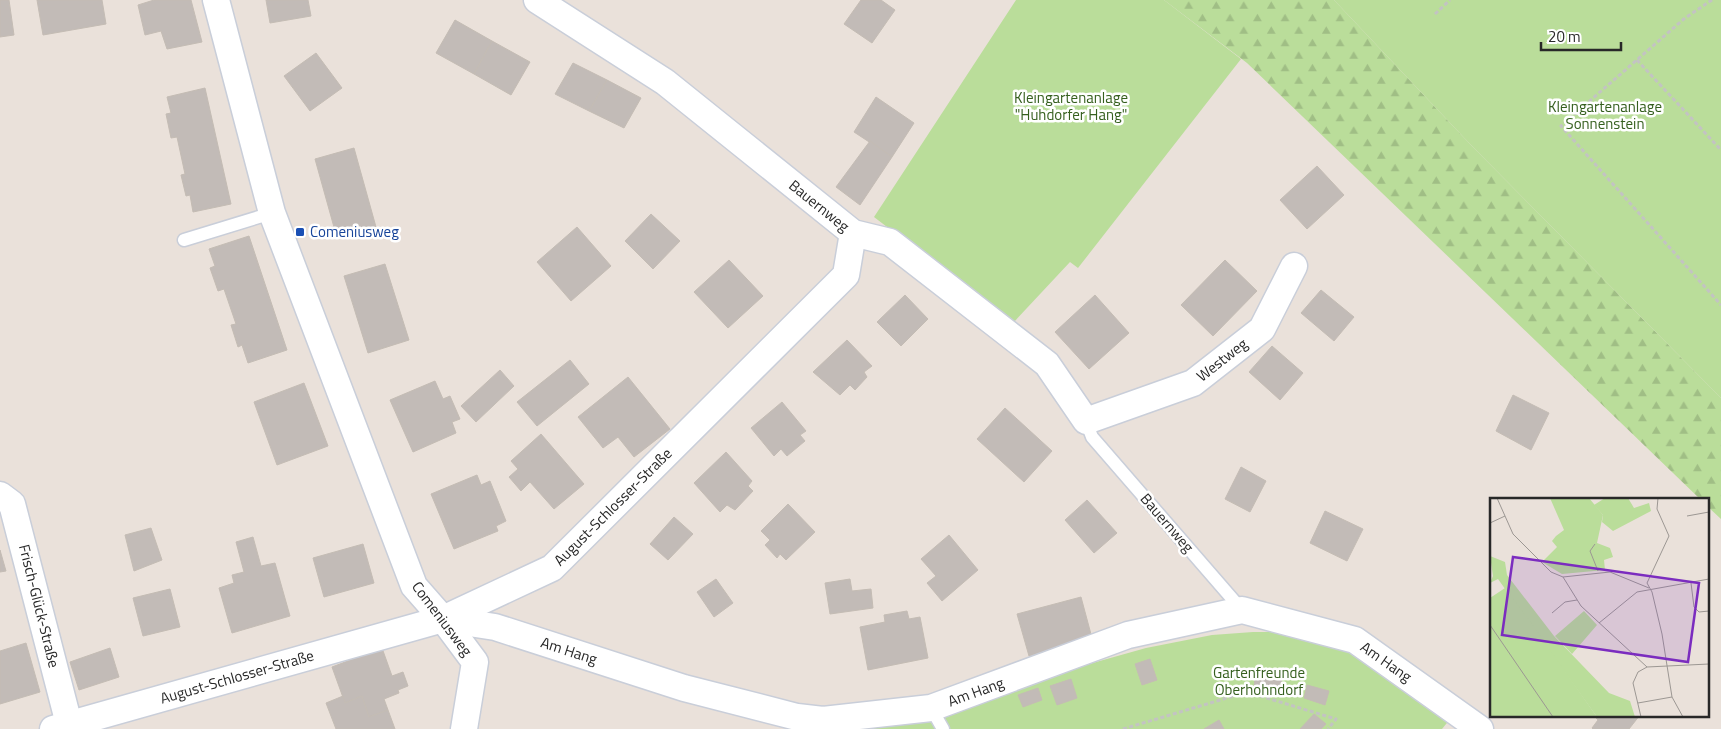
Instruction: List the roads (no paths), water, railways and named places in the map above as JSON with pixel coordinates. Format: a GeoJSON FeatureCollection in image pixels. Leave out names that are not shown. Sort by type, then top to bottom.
{"type":"FeatureCollection","features":[{"type":"Feature","properties":{"kind":"street","name":"Comeniusweg"},"geometry":{"type":"LineString","coordinates":[[216,0],[272,213],[414,586],[443,619],[475,662],[464,729]]}},
{"type":"Feature","properties":{"kind":"street","name":"Bauernweg"},"geometry":{"type":"LineString","coordinates":[[536,0],[665,82],[853,233],[890,242],[1046,364],[1089,429]]}},
{"type":"Feature","properties":{"kind":"street","name":"August-Schlosser-Straße"},"geometry":{"type":"LineString","coordinates":[[61,726],[443,619],[552,568],[846,275],[853,233]]}},
{"type":"Feature","properties":{"kind":"street","name":"Westweg"},"geometry":{"type":"LineString","coordinates":[[1089,429],[1193,382],[1262,328],[1294,266]]}},
{"type":"Feature","properties":{"kind":"street","name":"Frisch-Glück-Straße"},"geometry":{"type":"LineString","coordinates":[[0,495],[12,504],[61,726]]}},
{"type":"Feature","properties":{"kind":"street","name":"Am Hang"},"geometry":{"type":"LineString","coordinates":[[443,619],[495,627],[684,688],[823,725],[937,719],[1128,635],[1242,610],[1355,640],[1480,729]]}},
{"type":"Feature","properties":{"kind":"lane"},"geometry":{"type":"LineString","coordinates":[[184,240],[272,213]]}},
{"type":"Feature","properties":{"kind":"lane","name":"Bauernweg"},"geometry":{"type":"LineString","coordinates":[[1089,429],[1242,610]]}},
{"type":"Feature","properties":{"kind":"place","name":"Comeniusweg"},"geometry":{"type":"Point","coordinates":[300,232]}},
{"type":"Feature","properties":{"kind":"park label","name":"Kleingartenanlage \"Huhdorfer Hang\""},"geometry":{"type":"Point","coordinates":[1071,106]}},
{"type":"Feature","properties":{"kind":"park label","name":"Kleingartenanlage Sonnenstein"},"geometry":{"type":"Point","coordinates":[1605,116]}},
{"type":"Feature","properties":{"kind":"park label","name":"Gartenfreunde Oberhohndorf"},"geometry":{"type":"Point","coordinates":[1259,682]}}]}
